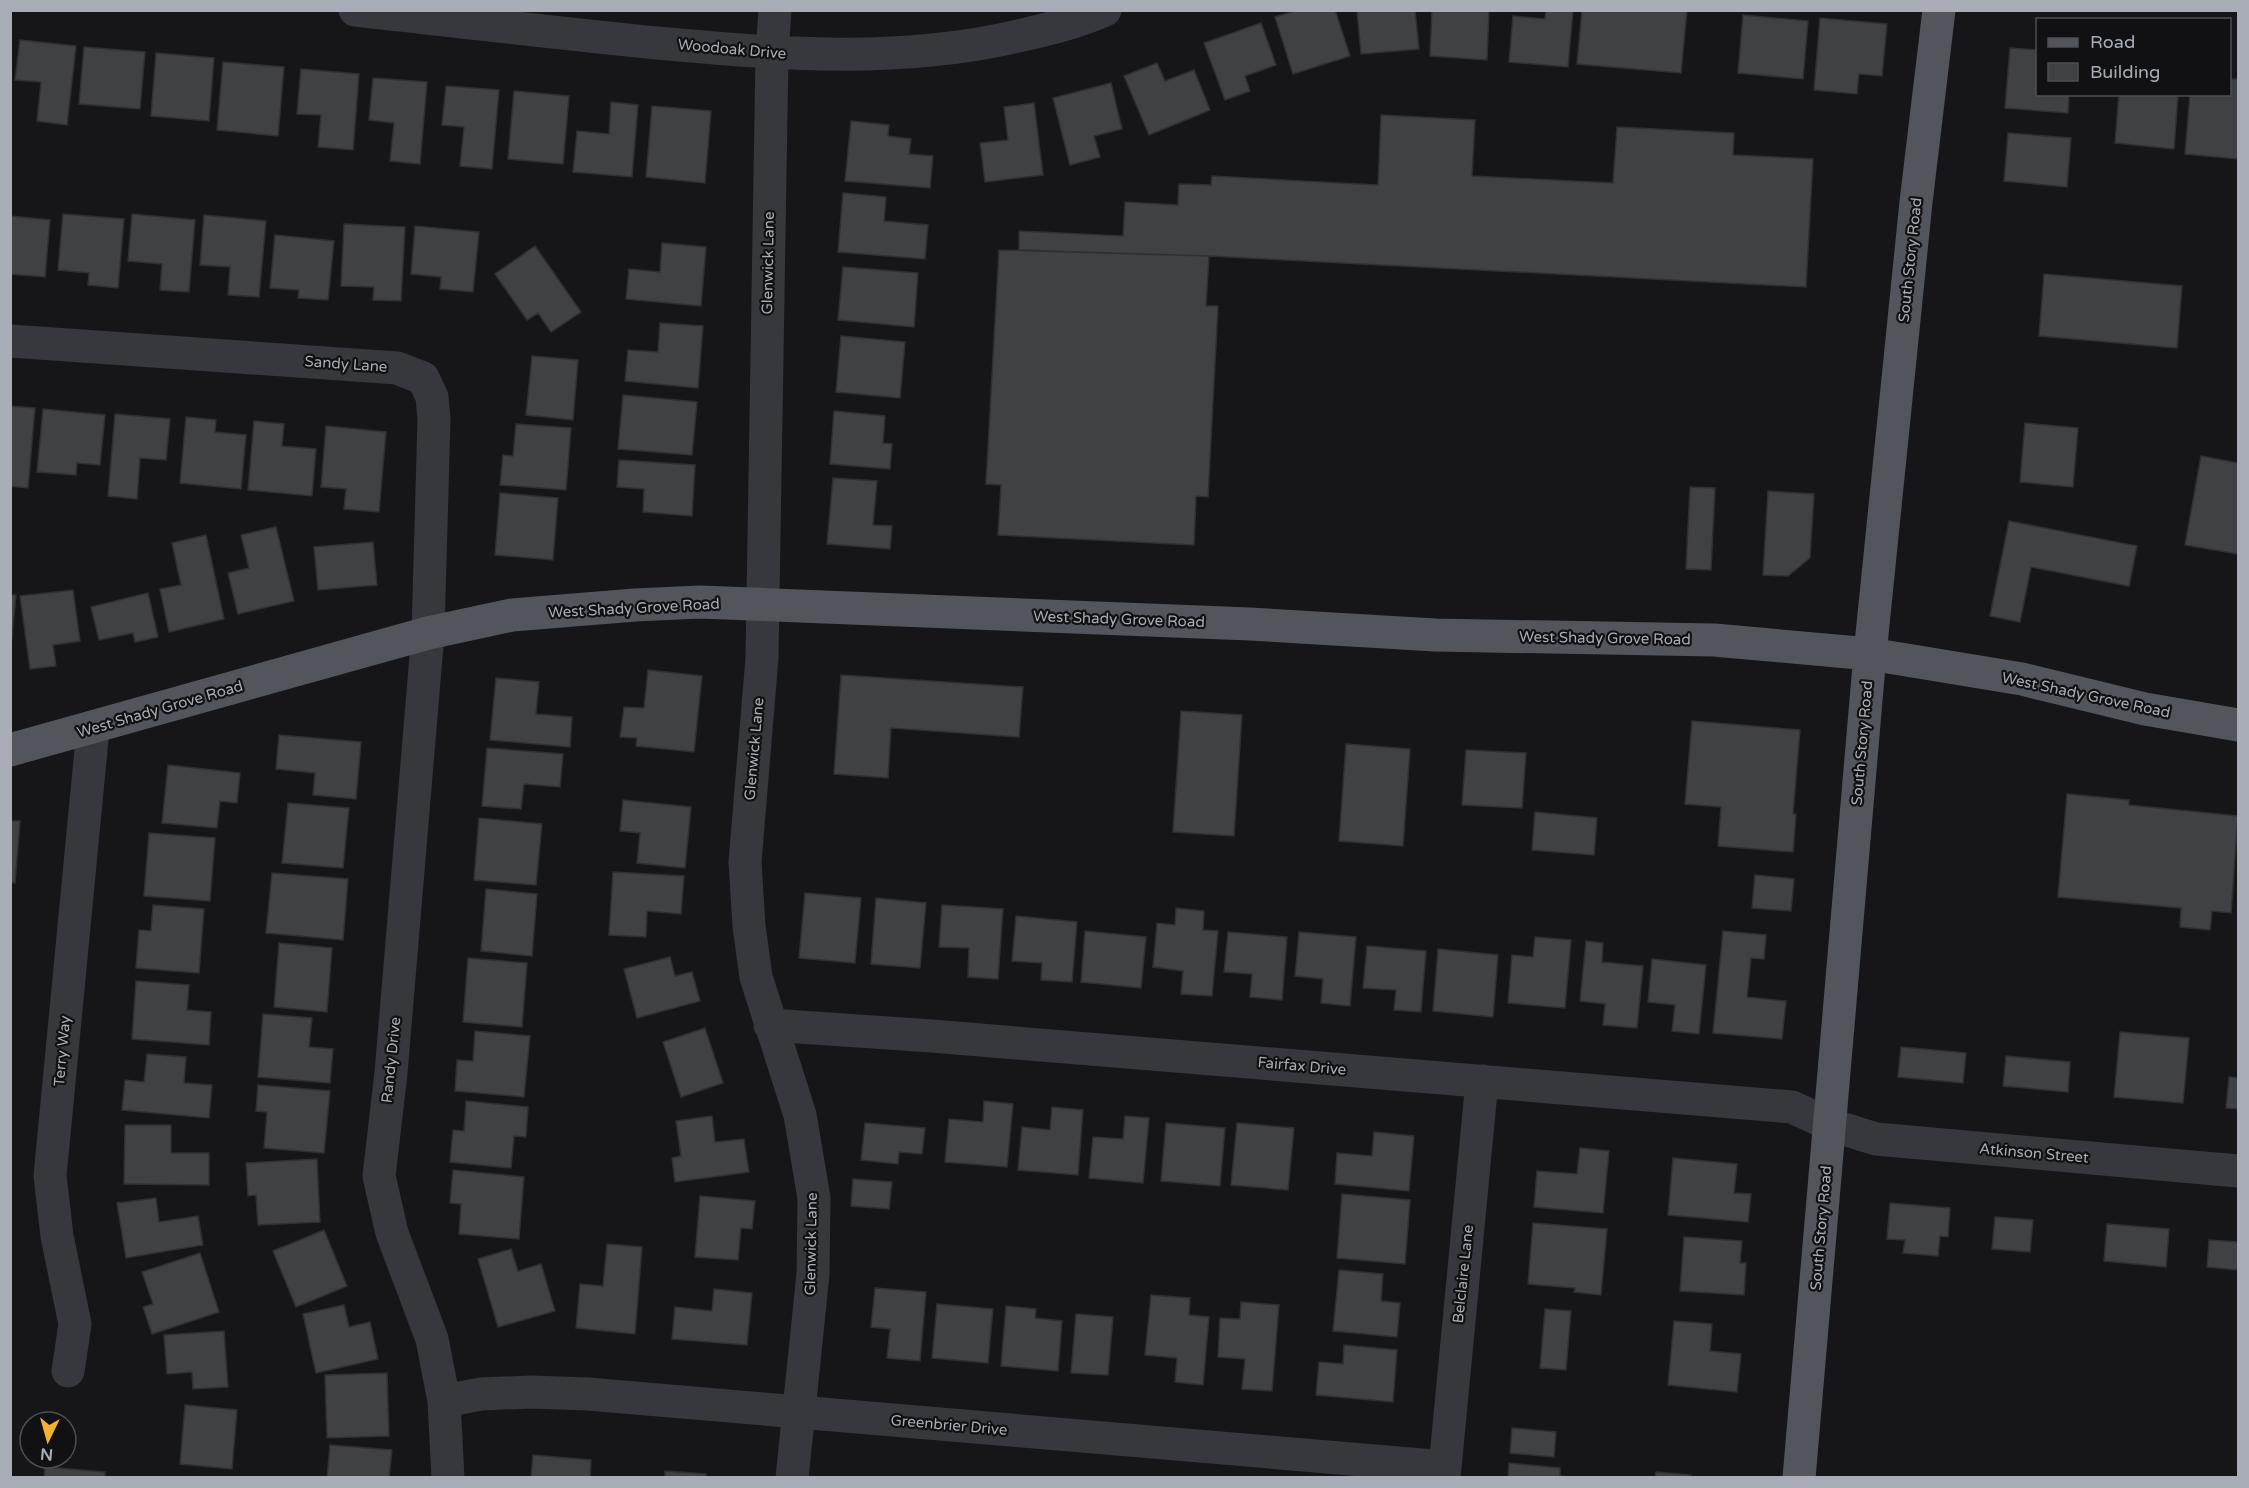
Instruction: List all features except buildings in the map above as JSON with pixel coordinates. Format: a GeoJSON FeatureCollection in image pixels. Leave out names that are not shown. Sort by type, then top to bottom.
{"type":"FeatureCollection","features":[{"type":"Feature","properties":{"kind":"main road","name":"South Story Road"},"geometry":{"type":"LineString","coordinates":[[1799,1478],[1870,654],[1916,202],[1939,10]]}},
{"type":"Feature","properties":{"kind":"main road","name":"West Shady Grove Road"},"geometry":{"type":"LineString","coordinates":[[10,750],[93,729],[428,633],[512,615],[700,602],[1435,634],[1714,640],[1870,654],[2022,680],[2145,709],[2238,725]]}},
{"type":"Feature","properties":{"kind":"street","name":"Woodoak Drive"},"geometry":{"type":"LineString","coordinates":[[355,10],[772,54],[886,55],[973,46],[1074,24],[1105,10]]}},
{"type":"Feature","properties":{"kind":"street","name":"Glenwick Lane"},"geometry":{"type":"LineString","coordinates":[[775,10],[772,54],[762,658],[745,862],[749,926],[756,977],[800,1115],[814,1198],[813,1274],[792,1478]]}},
{"type":"Feature","properties":{"kind":"street","name":"Sandy Lane"},"geometry":{"type":"LineString","coordinates":[[10,341],[397,368],[423,378],[432,397],[434,419],[428,633]]}},
{"type":"Feature","properties":{"kind":"street","name":"Randy Drive"},"geometry":{"type":"LineString","coordinates":[[428,633],[391,1073],[379,1176],[392,1233],[432,1339],[444,1401],[448,1478]]}},
{"type":"Feature","properties":{"kind":"street","name":"Terry Way"},"geometry":{"type":"LineString","coordinates":[[68,1371],[75,1324],[57,1236],[50,1176],[93,729]]}},
{"type":"Feature","properties":{"kind":"street","name":"Fairfax Drive"},"geometry":{"type":"LineString","coordinates":[[770,1025],[1792,1107],[1831,1125]]}},
{"type":"Feature","properties":{"kind":"street","name":"Belclaire Lane"},"geometry":{"type":"LineString","coordinates":[[1444,1472],[1482,1081]]}},
{"type":"Feature","properties":{"kind":"street","name":"Atkinson Street"},"geometry":{"type":"LineString","coordinates":[[1831,1125],[1876,1139],[2238,1171]]}},
{"type":"Feature","properties":{"kind":"street","name":"Greenbrier Drive"},"geometry":{"type":"LineString","coordinates":[[444,1401],[481,1394],[542,1392],[588,1394],[1444,1472]]}}]}
